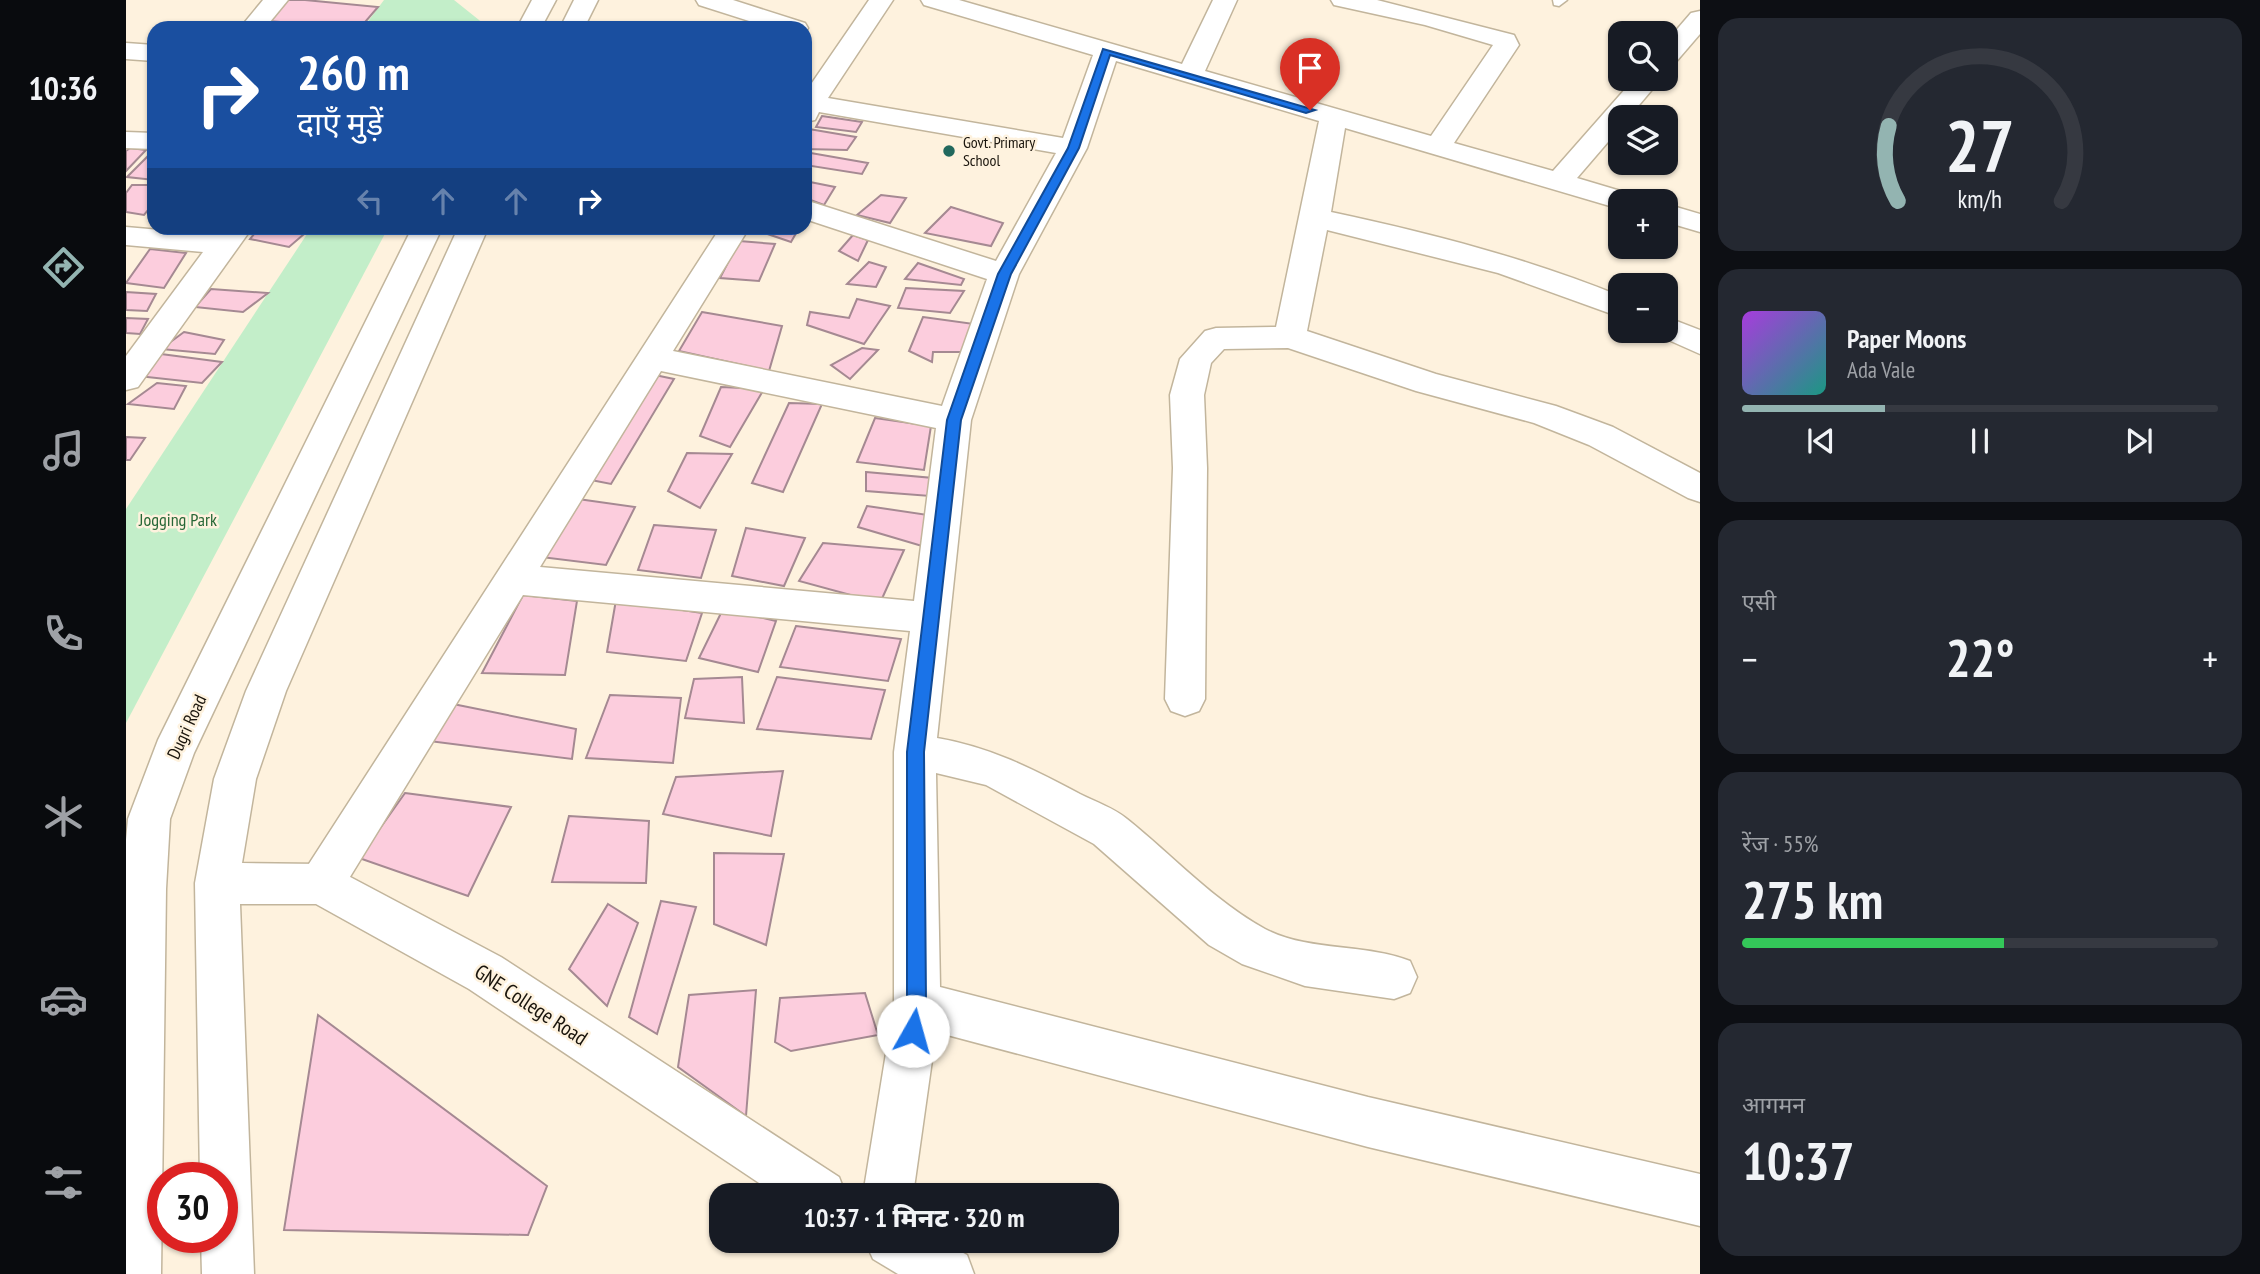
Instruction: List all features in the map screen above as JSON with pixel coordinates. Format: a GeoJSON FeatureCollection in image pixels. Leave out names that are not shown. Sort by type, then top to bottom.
{"type":"FeatureCollection","features":[{"type":"Feature","properties":{"kind":"street"},"geometry":{"type":"LineString","coordinates":[[258,21],[276,0]]}},
{"type":"Feature","properties":{"kind":"street"},"geometry":{"type":"LineString","coordinates":[[533,21],[544,0]]}},
{"type":"Feature","properties":{"kind":"street"},"geometry":{"type":"LineString","coordinates":[[576,21],[586,0]]}},
{"type":"Feature","properties":{"kind":"street"},"geometry":{"type":"LineString","coordinates":[[708,0],[772,21]]}},
{"type":"Feature","properties":{"kind":"street"},"geometry":{"type":"LineString","coordinates":[[812,84],[818,36],[881,0]]}},
{"type":"Feature","properties":{"kind":"street"},"geometry":{"type":"LineString","coordinates":[[933,0],[1608,196]]}},
{"type":"Feature","properties":{"kind":"street"},"geometry":{"type":"LineString","coordinates":[[1190,75],[1225,0]]}},
{"type":"Feature","properties":{"kind":"street"},"geometry":{"type":"LineString","coordinates":[[1343,0],[1435,9],[1505,40],[1506,45],[1437,147]]}},
{"type":"Feature","properties":{"kind":"street"},"geometry":{"type":"LineString","coordinates":[[1678,44],[1700,18]]}},
{"type":"Feature","properties":{"kind":"street"},"geometry":{"type":"LineString","coordinates":[[126,51],[147,52]]}},
{"type":"Feature","properties":{"kind":"street"},"geometry":{"type":"LineString","coordinates":[[890,1183],[917,1004],[915,752],[954,420],[1004,274],[1073,148],[1107,51]]}},
{"type":"Feature","properties":{"kind":"street"},"geometry":{"type":"LineString","coordinates":[[1559,182],[1638,91]]}},
{"type":"Feature","properties":{"kind":"street"},"geometry":{"type":"LineString","coordinates":[[812,108],[1073,148]]}},
{"type":"Feature","properties":{"kind":"street"},"geometry":{"type":"LineString","coordinates":[[1290,337],[1334,117]]}},
{"type":"Feature","properties":{"kind":"street"},"geometry":{"type":"LineString","coordinates":[[126,140],[147,141]]}},
{"type":"Feature","properties":{"kind":"street"},"geometry":{"type":"LineString","coordinates":[[812,211],[1004,274]]}},
{"type":"Feature","properties":{"kind":"street"},"geometry":{"type":"LineString","coordinates":[[1678,217],[1700,223]]}},
{"type":"Feature","properties":{"kind":"street"},"geometry":{"type":"LineString","coordinates":[[1315,218],[1387,233],[1509,265],[1608,302]]}},
{"type":"Feature","properties":{"kind":"street","name":"Dugri Road"},"geometry":{"type":"LineString","coordinates":[[135,1274],[144,889],[149,819],[173,753],[424,235]]}},
{"type":"Feature","properties":{"kind":"street"},"geometry":{"type":"LineString","coordinates":[[228,1274],[217,883],[235,779],[266,691],[470,235]]}},
{"type":"Feature","properties":{"kind":"street"},"geometry":{"type":"LineString","coordinates":[[321,884],[730,235]]}},
{"type":"Feature","properties":{"kind":"street"},"geometry":{"type":"LineString","coordinates":[[126,236],[230,236]]}},
{"type":"Feature","properties":{"kind":"street"},"geometry":{"type":"LineString","coordinates":[[132,363],[230,236]]}},
{"type":"Feature","properties":{"kind":"street"},"geometry":{"type":"LineString","coordinates":[[1678,333],[1700,343]]}},
{"type":"Feature","properties":{"kind":"street"},"geometry":{"type":"LineString","coordinates":[[1185,699],[1190,468],[1187,395],[1196,359],[1216,340],[1290,337],[1428,383],[1544,414],[1601,436],[1700,489]]}},
{"type":"Feature","properties":{"kind":"street"},"geometry":{"type":"LineString","coordinates":[[651,358],[954,420]]}},
{"type":"Feature","properties":{"kind":"street"},"geometry":{"type":"LineString","coordinates":[[513,579],[931,618]]}},
{"type":"Feature","properties":{"kind":"street"},"geometry":{"type":"LineString","coordinates":[[915,752],[962,760],[998,771],[1099,824],[1148,862],[1225,930],[1258,949],[1305,964],[1394,977]]}},
{"type":"Feature","properties":{"kind":"street","name":"GNE College Road"},"geometry":{"type":"LineString","coordinates":[[217,883],[321,884],[485,973],[803,1183]]}},
{"type":"Feature","properties":{"kind":"street"},"geometry":{"type":"LineString","coordinates":[[917,1004],[1367,1122],[1700,1199]]}},
{"type":"Feature","properties":{"kind":"street"},"geometry":{"type":"LineString","coordinates":[[912,1253],[948,1274]]}},
{"type":"Feature","properties":{"kind":"green space"},"geometry":{"type":"Polygon","coordinates":[[[384,0],[454,0],[480,21],[368,21],[384,0]]]}},
{"type":"Feature","properties":{"kind":"green space","name":"Jogging Park"},"geometry":{"type":"Polygon","coordinates":[[[306,235],[384,235],[126,723],[126,509],[306,235]]]}},
{"type":"Feature","properties":{"kind":"building"},"geometry":{"type":"Polygon","coordinates":[[[287,0],[378,7],[366,21],[267,21],[287,0]]]}},
{"type":"Feature","properties":{"kind":"building"},"geometry":{"type":"Polygon","coordinates":[[[822,116],[862,122],[856,132],[816,127],[822,116]]]}},
{"type":"Feature","properties":{"kind":"building"},"geometry":{"type":"Polygon","coordinates":[[[812,130],[856,137],[847,150],[812,149],[812,130]]]}},
{"type":"Feature","properties":{"kind":"building"},"geometry":{"type":"Polygon","coordinates":[[[130,148],[146,150],[126,171],[126,151],[130,148]]]}},
{"type":"Feature","properties":{"kind":"building"},"geometry":{"type":"Polygon","coordinates":[[[812,153],[868,163],[862,174],[812,166],[812,153]]]}},
{"type":"Feature","properties":{"kind":"building"},"geometry":{"type":"Polygon","coordinates":[[[147,157],[147,179],[127,177],[147,157]]]}},
{"type":"Feature","properties":{"kind":"building"},"geometry":{"type":"Polygon","coordinates":[[[812,182],[835,187],[824,205],[812,201],[812,182]]]}},
{"type":"Feature","properties":{"kind":"building"},"geometry":{"type":"Polygon","coordinates":[[[132,185],[147,185],[147,211],[144,215],[126,212],[126,193],[132,185]]]}},
{"type":"Feature","properties":{"kind":"building"},"geometry":{"type":"Polygon","coordinates":[[[881,195],[906,198],[890,223],[857,215],[881,195]]]}},
{"type":"Feature","properties":{"kind":"building"},"geometry":{"type":"Polygon","coordinates":[[[951,207],[1003,223],[991,246],[925,233],[951,207]]]}},
{"type":"Feature","properties":{"kind":"building"},"geometry":{"type":"Polygon","coordinates":[[[253,235],[303,235],[289,247],[250,239],[253,235]]]}},
{"type":"Feature","properties":{"kind":"building"},"geometry":{"type":"Polygon","coordinates":[[[770,235],[795,235],[791,242],[770,235]]]}},
{"type":"Feature","properties":{"kind":"building"},"geometry":{"type":"Polygon","coordinates":[[[853,235],[868,240],[858,261],[839,251],[853,235]]]}},
{"type":"Feature","properties":{"kind":"building"},"geometry":{"type":"Polygon","coordinates":[[[739,241],[775,244],[759,281],[720,278],[739,241]]]}},
{"type":"Feature","properties":{"kind":"building"},"geometry":{"type":"Polygon","coordinates":[[[150,249],[186,253],[164,288],[126,283],[150,249]]]}},
{"type":"Feature","properties":{"kind":"building"},"geometry":{"type":"Polygon","coordinates":[[[869,262],[886,267],[876,287],[847,284],[869,262]]]}},
{"type":"Feature","properties":{"kind":"building"},"geometry":{"type":"Polygon","coordinates":[[[918,263],[964,279],[961,285],[905,279],[918,263]]]}},
{"type":"Feature","properties":{"kind":"building"},"geometry":{"type":"Polygon","coordinates":[[[906,288],[964,291],[950,313],[898,308],[906,288]]]}},
{"type":"Feature","properties":{"kind":"building"},"geometry":{"type":"Polygon","coordinates":[[[211,289],[268,293],[243,312],[195,307],[211,289]]]}},
{"type":"Feature","properties":{"kind":"building"},"geometry":{"type":"Polygon","coordinates":[[[126,292],[156,294],[147,311],[126,310],[126,292]]]}},
{"type":"Feature","properties":{"kind":"building"},"geometry":{"type":"Polygon","coordinates":[[[857,299],[890,306],[864,344],[807,325],[810,312],[849,318],[857,299]]]}},
{"type":"Feature","properties":{"kind":"building"},"geometry":{"type":"Polygon","coordinates":[[[702,312],[782,326],[769,371],[679,351],[702,312]]]}},
{"type":"Feature","properties":{"kind":"building"},"geometry":{"type":"Polygon","coordinates":[[[923,317],[974,324],[965,352],[933,352],[932,362],[909,351],[923,317]]]}},
{"type":"Feature","properties":{"kind":"building"},"geometry":{"type":"Polygon","coordinates":[[[126,318],[148,319],[140,334],[126,333],[126,318]]]}},
{"type":"Feature","properties":{"kind":"building"},"geometry":{"type":"Polygon","coordinates":[[[184,332],[224,340],[215,354],[161,349],[184,332]]]}},
{"type":"Feature","properties":{"kind":"building"},"geometry":{"type":"Polygon","coordinates":[[[862,348],[878,350],[850,379],[831,365],[862,348]]]}},
{"type":"Feature","properties":{"kind":"building"},"geometry":{"type":"Polygon","coordinates":[[[161,354],[222,362],[202,383],[138,376],[161,354]]]}},
{"type":"Feature","properties":{"kind":"building"},"geometry":{"type":"Polygon","coordinates":[[[650,374],[674,379],[611,484],[591,480],[650,374]]]}},
{"type":"Feature","properties":{"kind":"building"},"geometry":{"type":"Polygon","coordinates":[[[157,383],[186,386],[174,409],[128,404],[157,383]]]}},
{"type":"Feature","properties":{"kind":"building"},"geometry":{"type":"Polygon","coordinates":[[[721,387],[764,389],[730,447],[700,436],[721,387]]]}},
{"type":"Feature","properties":{"kind":"building"},"geometry":{"type":"Polygon","coordinates":[[[789,403],[822,404],[783,492],[752,483],[789,403]]]}},
{"type":"Feature","properties":{"kind":"building"},"geometry":{"type":"Polygon","coordinates":[[[875,418],[931,426],[924,470],[857,462],[875,418]]]}},
{"type":"Feature","properties":{"kind":"building"},"geometry":{"type":"Polygon","coordinates":[[[126,437],[145,438],[130,460],[126,460],[126,437]]]}},
{"type":"Feature","properties":{"kind":"building"},"geometry":{"type":"Polygon","coordinates":[[[687,453],[732,454],[700,508],[668,491],[687,453]]]}},
{"type":"Feature","properties":{"kind":"building"},"geometry":{"type":"Polygon","coordinates":[[[866,472],[933,478],[930,496],[866,491],[866,472]]]}},
{"type":"Feature","properties":{"kind":"building"},"geometry":{"type":"Polygon","coordinates":[[[578,499],[635,507],[606,565],[541,557],[578,499]]]}},
{"type":"Feature","properties":{"kind":"building"},"geometry":{"type":"Polygon","coordinates":[[[867,506],[928,515],[922,546],[858,527],[867,506]]]}},
{"type":"Feature","properties":{"kind":"building"},"geometry":{"type":"Polygon","coordinates":[[[654,525],[716,530],[701,578],[638,570],[654,525]]]}},
{"type":"Feature","properties":{"kind":"building"},"geometry":{"type":"Polygon","coordinates":[[[746,528],[805,538],[784,586],[732,576],[746,528]]]}},
{"type":"Feature","properties":{"kind":"building"},"geometry":{"type":"Polygon","coordinates":[[[823,543],[904,550],[880,603],[799,581],[823,543]]]}},
{"type":"Feature","properties":{"kind":"building"},"geometry":{"type":"Polygon","coordinates":[[[523,595],[577,601],[565,675],[482,673],[523,595]]]}},
{"type":"Feature","properties":{"kind":"building"},"geometry":{"type":"Polygon","coordinates":[[[616,600],[702,613],[686,661],[607,652],[616,600]]]}},
{"type":"Feature","properties":{"kind":"building"},"geometry":{"type":"Polygon","coordinates":[[[723,609],[776,621],[758,672],[699,658],[723,609]]]}},
{"type":"Feature","properties":{"kind":"building"},"geometry":{"type":"Polygon","coordinates":[[[796,626],[901,639],[888,681],[780,667],[796,626]]]}},
{"type":"Feature","properties":{"kind":"building"},"geometry":{"type":"Polygon","coordinates":[[[742,677],[744,723],[685,718],[694,679],[742,677]]]}},
{"type":"Feature","properties":{"kind":"building"},"geometry":{"type":"Polygon","coordinates":[[[777,677],[885,690],[871,739],[757,729],[777,677]]]}},
{"type":"Feature","properties":{"kind":"building"},"geometry":{"type":"Polygon","coordinates":[[[610,695],[681,698],[673,763],[586,758],[610,695]]]}},
{"type":"Feature","properties":{"kind":"building"},"geometry":{"type":"Polygon","coordinates":[[[453,704],[576,729],[572,759],[429,741],[453,704]]]}},
{"type":"Feature","properties":{"kind":"building"},"geometry":{"type":"Polygon","coordinates":[[[783,771],[771,836],[663,814],[676,777],[783,771]]]}},
{"type":"Feature","properties":{"kind":"building"},"geometry":{"type":"Polygon","coordinates":[[[405,793],[511,807],[468,896],[359,858],[405,793]]]}},
{"type":"Feature","properties":{"kind":"building"},"geometry":{"type":"Polygon","coordinates":[[[569,816],[649,821],[646,883],[552,882],[569,816]]]}},
{"type":"Feature","properties":{"kind":"building"},"geometry":{"type":"Polygon","coordinates":[[[714,853],[784,854],[766,945],[714,924],[714,853]]]}},
{"type":"Feature","properties":{"kind":"building"},"geometry":{"type":"Polygon","coordinates":[[[661,901],[696,907],[657,1034],[629,1017],[661,901]]]}},
{"type":"Feature","properties":{"kind":"building"},"geometry":{"type":"Polygon","coordinates":[[[608,904],[638,923],[607,1006],[569,969],[608,904]]]}},
{"type":"Feature","properties":{"kind":"building"},"geometry":{"type":"Polygon","coordinates":[[[756,990],[746,1116],[678,1067],[689,995],[756,990]]]}},
{"type":"Feature","properties":{"kind":"building"},"geometry":{"type":"Polygon","coordinates":[[[865,993],[878,1035],[791,1051],[775,1042],[780,998],[865,993]]]}},
{"type":"Feature","properties":{"kind":"building"},"geometry":{"type":"Polygon","coordinates":[[[318,1015],[547,1186],[528,1235],[284,1230],[318,1015]]]}},
{"type":"Feature","properties":{"kind":"place","name":"Govt. Primary School"},"geometry":{"type":"Point","coordinates":[949,151]}},
{"type":"Feature","properties":{"kind":"route"},"geometry":{"type":"LineString","coordinates":[[913,1031],[917,1004],[915,752],[954,420],[1004,274],[1055,187],[1073,148],[1107,51],[1310,110]]}}]}
